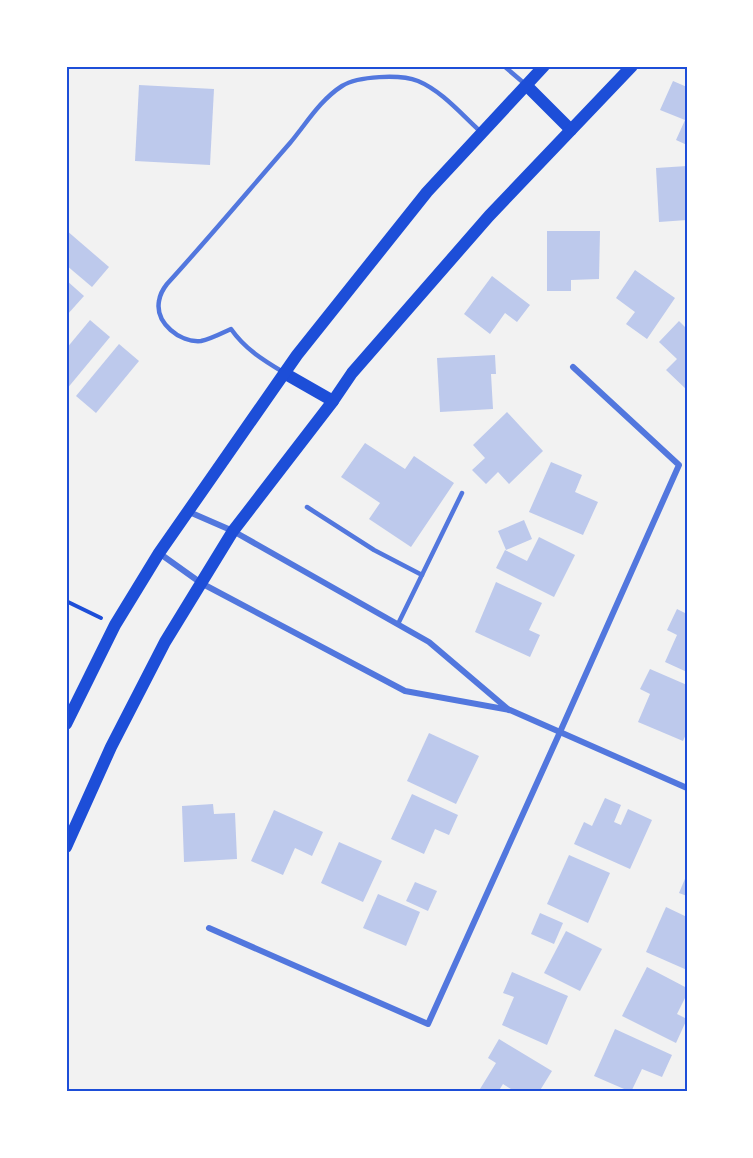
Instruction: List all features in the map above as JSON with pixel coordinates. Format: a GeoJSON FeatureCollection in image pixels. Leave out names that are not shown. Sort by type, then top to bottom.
{"type":"FeatureCollection","features":[{"type":"Feature","properties":{"kind":"main road"},"geometry":{"type":"LineString","coordinates":[[66,724],[115,625],[159,552],[297,355],[428,192],[544,66]]}},
{"type":"Feature","properties":{"kind":"main road"},"geometry":{"type":"LineString","coordinates":[[66,847],[111,747],[159,653],[233,531],[352,373],[489,216],[632,66]]}},
{"type":"Feature","properties":{"kind":"main road"},"geometry":{"type":"LineString","coordinates":[[526,86],[571,130]]}},
{"type":"Feature","properties":{"kind":"main road"},"geometry":{"type":"LineString","coordinates":[[284,373],[333,400]]}},
{"type":"Feature","properties":{"kind":"street"},"geometry":{"type":"LineString","coordinates":[[209,928],[428,1023],[679,465],[573,367]]}},
{"type":"Feature","properties":{"kind":"street"},"geometry":{"type":"LineString","coordinates":[[187,511],[233,531],[429,642],[510,710]]}},
{"type":"Feature","properties":{"kind":"street"},"geometry":{"type":"LineString","coordinates":[[159,552],[201,583],[405,692],[510,710],[687,788]]}},
{"type":"Feature","properties":{"kind":"lane"},"geometry":{"type":"LineString","coordinates":[[504,66],[526,86]]}},
{"type":"Feature","properties":{"kind":"lane"},"geometry":{"type":"LineString","coordinates":[[284,373],[244,346],[231,329],[200,341],[187,339],[172,332],[164,323],[160,312],[158,303],[160,294],[292,141],[319,106],[343,86],[364,79],[393,77],[416,81],[452,105],[482,132]]}},
{"type":"Feature","properties":{"kind":"lane"},"geometry":{"type":"LineString","coordinates":[[398,624],[462,493]]}},
{"type":"Feature","properties":{"kind":"lane"},"geometry":{"type":"LineString","coordinates":[[307,507],[374,550],[422,575]]}},
{"type":"Feature","properties":{"kind":"path"},"geometry":{"type":"LineString","coordinates":[[66,601],[115,625]]}},
{"type":"Feature","properties":{"kind":"building"},"geometry":{"type":"Polygon","coordinates":[[[673,81],[687,87],[687,145],[676,140],[685,120],[660,110],[673,81]]]}},
{"type":"Feature","properties":{"kind":"building"},"geometry":{"type":"Polygon","coordinates":[[[139,85],[214,89],[210,165],[135,161],[139,85]]]}},
{"type":"Feature","properties":{"kind":"building"},"geometry":{"type":"Polygon","coordinates":[[[687,166],[687,220],[659,222],[656,168],[687,166]]]}},
{"type":"Feature","properties":{"kind":"building"},"geometry":{"type":"Polygon","coordinates":[[[66,230],[109,267],[92,287],[66,265],[66,230]]]}},
{"type":"Feature","properties":{"kind":"building"},"geometry":{"type":"Polygon","coordinates":[[[547,231],[600,231],[599,279],[571,280],[571,291],[547,291],[547,231]]]}},
{"type":"Feature","properties":{"kind":"building"},"geometry":{"type":"Polygon","coordinates":[[[635,270],[675,298],[647,339],[626,324],[635,312],[616,298],[635,270]]]}},
{"type":"Feature","properties":{"kind":"building"},"geometry":{"type":"Polygon","coordinates":[[[492,276],[530,305],[517,322],[505,313],[490,334],[464,314],[492,276]]]}},
{"type":"Feature","properties":{"kind":"building"},"geometry":{"type":"Polygon","coordinates":[[[66,280],[84,296],[67,315],[66,314],[66,280]]]}},
{"type":"Feature","properties":{"kind":"building"},"geometry":{"type":"Polygon","coordinates":[[[90,320],[110,337],[66,390],[66,349],[90,320]]]}},
{"type":"Feature","properties":{"kind":"building"},"geometry":{"type":"Polygon","coordinates":[[[679,321],[687,329],[687,390],[666,370],[677,359],[659,342],[679,321]]]}},
{"type":"Feature","properties":{"kind":"building"},"geometry":{"type":"Polygon","coordinates":[[[119,344],[139,361],[96,413],[76,396],[119,344]]]}},
{"type":"Feature","properties":{"kind":"building"},"geometry":{"type":"Polygon","coordinates":[[[495,355],[496,374],[491,374],[493,409],[440,412],[437,358],[495,355]]]}},
{"type":"Feature","properties":{"kind":"building"},"geometry":{"type":"Polygon","coordinates":[[[507,412],[543,451],[509,484],[498,472],[486,484],[472,470],[485,458],[473,445],[507,412]]]}},
{"type":"Feature","properties":{"kind":"building"},"geometry":{"type":"Polygon","coordinates":[[[365,443],[405,469],[414,456],[454,483],[411,547],[369,519],[380,503],[341,477],[365,443]]]}},
{"type":"Feature","properties":{"kind":"building"},"geometry":{"type":"Polygon","coordinates":[[[551,462],[582,475],[575,492],[598,502],[583,535],[529,512],[551,462]]]}},
{"type":"Feature","properties":{"kind":"building"},"geometry":{"type":"Polygon","coordinates":[[[524,520],[532,539],[506,550],[498,531],[524,520]]]}},
{"type":"Feature","properties":{"kind":"building"},"geometry":{"type":"Polygon","coordinates":[[[539,537],[575,555],[554,597],[496,568],[505,550],[527,561],[539,537]]]}},
{"type":"Feature","properties":{"kind":"building"},"geometry":{"type":"Polygon","coordinates":[[[496,582],[542,603],[529,630],[540,635],[530,657],[475,632],[496,582]]]}},
{"type":"Feature","properties":{"kind":"building"},"geometry":{"type":"Polygon","coordinates":[[[677,609],[687,614],[687,672],[665,662],[677,635],[667,630],[677,609]]]}},
{"type":"Feature","properties":{"kind":"building"},"geometry":{"type":"Polygon","coordinates":[[[650,669],[687,685],[687,732],[683,741],[638,722],[650,694],[640,689],[650,669]]]}},
{"type":"Feature","properties":{"kind":"building"},"geometry":{"type":"Polygon","coordinates":[[[429,733],[479,756],[456,804],[407,781],[429,733]]]}},
{"type":"Feature","properties":{"kind":"building"},"geometry":{"type":"Polygon","coordinates":[[[412,794],[458,815],[449,835],[435,829],[424,854],[391,839],[412,794]]]}},
{"type":"Feature","properties":{"kind":"building"},"geometry":{"type":"Polygon","coordinates":[[[605,798],[621,805],[614,822],[621,825],[628,809],[652,820],[630,869],[574,844],[584,822],[592,826],[605,798]]]}},
{"type":"Feature","properties":{"kind":"building"},"geometry":{"type":"Polygon","coordinates":[[[213,804],[214,814],[235,813],[237,859],[184,862],[182,806],[213,804]]]}},
{"type":"Feature","properties":{"kind":"building"},"geometry":{"type":"Polygon","coordinates":[[[274,810],[323,832],[312,856],[295,848],[283,875],[251,861],[274,810]]]}},
{"type":"Feature","properties":{"kind":"building"},"geometry":{"type":"Polygon","coordinates":[[[339,842],[382,861],[363,902],[321,883],[339,842]]]}},
{"type":"Feature","properties":{"kind":"building"},"geometry":{"type":"Polygon","coordinates":[[[569,855],[610,873],[588,923],[547,904],[569,855]]]}},
{"type":"Feature","properties":{"kind":"building"},"geometry":{"type":"Polygon","coordinates":[[[687,874],[687,896],[679,893],[687,874]]]}},
{"type":"Feature","properties":{"kind":"building"},"geometry":{"type":"Polygon","coordinates":[[[415,882],[437,891],[428,911],[406,901],[415,882]]]}},
{"type":"Feature","properties":{"kind":"building"},"geometry":{"type":"Polygon","coordinates":[[[378,894],[420,912],[406,946],[363,928],[378,894]]]}},
{"type":"Feature","properties":{"kind":"building"},"geometry":{"type":"Polygon","coordinates":[[[666,907],[687,917],[687,970],[646,952],[666,907]]]}},
{"type":"Feature","properties":{"kind":"building"},"geometry":{"type":"Polygon","coordinates":[[[540,913],[563,923],[554,944],[531,934],[540,913]]]}},
{"type":"Feature","properties":{"kind":"building"},"geometry":{"type":"Polygon","coordinates":[[[566,931],[602,949],[580,991],[544,973],[566,931]]]}},
{"type":"Feature","properties":{"kind":"building"},"geometry":{"type":"Polygon","coordinates":[[[647,967],[687,988],[687,994],[677,1014],[687,1019],[676,1043],[622,1016],[647,967]]]}},
{"type":"Feature","properties":{"kind":"building"},"geometry":{"type":"Polygon","coordinates":[[[512,972],[568,996],[547,1045],[502,1025],[514,997],[503,993],[512,972]]]}},
{"type":"Feature","properties":{"kind":"building"},"geometry":{"type":"Polygon","coordinates":[[[615,1029],[672,1055],[662,1077],[642,1069],[631,1092],[594,1076],[615,1029]]]}},
{"type":"Feature","properties":{"kind":"building"},"geometry":{"type":"Polygon","coordinates":[[[499,1039],[552,1071],[539,1092],[509,1092],[511,1089],[503,1084],[498,1092],[484,1092],[480,1089],[496,1063],[488,1058],[499,1039]]]}}]}
